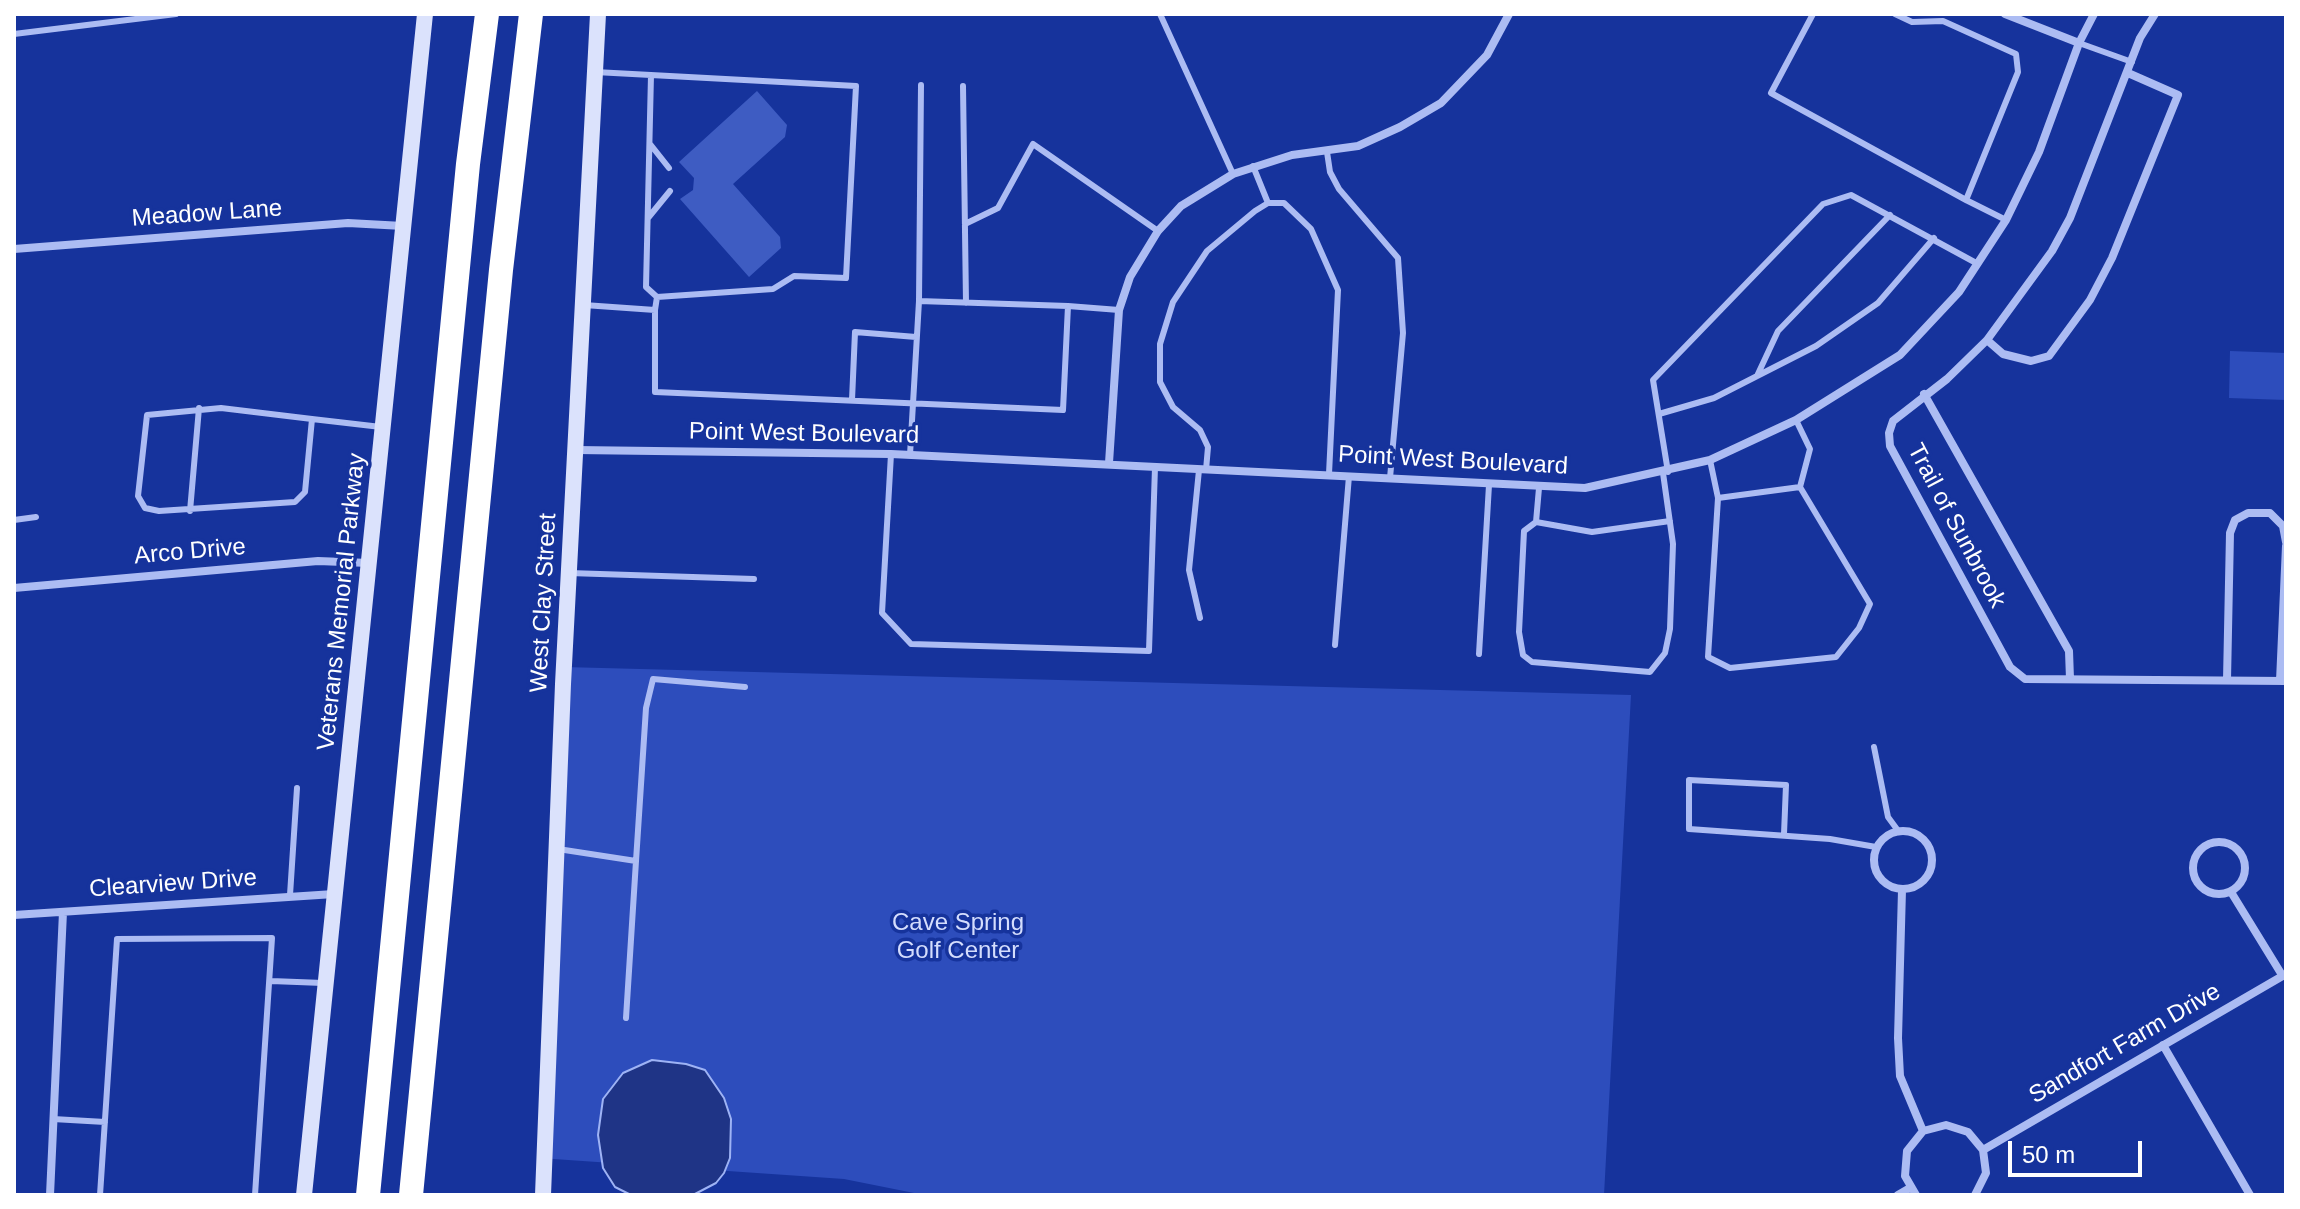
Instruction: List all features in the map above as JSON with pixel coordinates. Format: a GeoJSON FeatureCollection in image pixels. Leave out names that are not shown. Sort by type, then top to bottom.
{"type":"FeatureCollection","features":[{"type":"Feature","properties":{"kind":"highway"},"geometry":{"type":"LineString","coordinates":[[368,1195],[465,193],[487,14]]}},
{"type":"Feature","properties":{"kind":"highway"},"geometry":{"type":"LineString","coordinates":[[411,1195],[504,242],[531,14]]}},
{"type":"Feature","properties":{"kind":"main road","name":"Veterans Memorial Parkway"},"geometry":{"type":"LineString","coordinates":[[304,1195],[425,14]]}},
{"type":"Feature","properties":{"kind":"main road","name":"West Clay Street"},"geometry":{"type":"LineString","coordinates":[[543,1195],[569,573],[598,14]]}},
{"type":"Feature","properties":{"kind":"street"},"geometry":{"type":"LineString","coordinates":[[1109,463],[1119,310],[1130,277],[1158,231],[1181,206],[1233,174],[1292,155],[1358,146],[1400,127],[1441,103],[1487,55],[1509,14]]}},
{"type":"Feature","properties":{"kind":"street"},"geometry":{"type":"LineString","coordinates":[[2005,14],[2079,43]]}},
{"type":"Feature","properties":{"kind":"street","name":"Point West Boulevard"},"geometry":{"type":"LineString","coordinates":[[576,450],[891,454],[1329,474],[1539,488],[1585,488],[1710,460],[1796,420],[1900,355],[1959,292],[2006,220],[2039,152],[2079,43],[2094,14]]}},
{"type":"Feature","properties":{"kind":"street","name":"Trail of Sunbrook"},"geometry":{"type":"LineString","coordinates":[[2155,14],[2140,38],[2070,218],[2052,251],[1987,340],[1947,379],[1893,421],[1889,433],[1890,446],[2010,667],[2025,679],[2283,681]]}},
{"type":"Feature","properties":{"kind":"street"},"geometry":{"type":"LineString","coordinates":[[1987,340],[2003,354],[2031,361],[2049,356],[2090,300],[2112,258],[2178,95],[2128,73]]}},
{"type":"Feature","properties":{"kind":"street","name":"Meadow Lane"},"geometry":{"type":"LineString","coordinates":[[14,249],[348,223],[404,226]]}},
{"type":"Feature","properties":{"kind":"street"},"geometry":{"type":"LineString","coordinates":[[1924,394],[2069,651],[2070,679]]}},
{"type":"Feature","properties":{"kind":"street"},"geometry":{"type":"LineString","coordinates":[[2227,680],[2230,533],[2235,520],[2248,513],[2270,513],[2283,526],[2286,544],[2283,681]]}},
{"type":"Feature","properties":{"kind":"street","name":"Arco Drive"},"geometry":{"type":"LineString","coordinates":[[14,588],[318,561],[370,563]]}},
{"type":"Feature","properties":{"kind":"street"},"geometry":{"type":"LineString","coordinates":[[1890,834],[1918,835],[1930,849],[1932,859],[1927,877],[1920,884],[1902,890],[1884,883],[1878,876],[1873,857],[1876,847],[1890,834]]}},
{"type":"Feature","properties":{"kind":"street"},"geometry":{"type":"LineString","coordinates":[[2226,843],[2241,854],[2245,872],[2231,892],[2207,892],[2195,880],[2192,865],[2195,856],[2209,844],[2226,843]]}},
{"type":"Feature","properties":{"kind":"street"},"geometry":{"type":"LineString","coordinates":[[1902,890],[1898,1038],[1900,1076],[1923,1131]]}},
{"type":"Feature","properties":{"kind":"street"},"geometry":{"type":"LineString","coordinates":[[2231,892],[2284,974]]}},
{"type":"Feature","properties":{"kind":"street","name":"Clearview Drive"},"geometry":{"type":"LineString","coordinates":[[14,915],[335,894]]}},
{"type":"Feature","properties":{"kind":"street"},"geometry":{"type":"LineString","coordinates":[[50,1195],[63,912]]}},
{"type":"Feature","properties":{"kind":"street","name":"Sandfort Farm Drive"},"geometry":{"type":"LineString","coordinates":[[1983,1150],[2284,974]]}},
{"type":"Feature","properties":{"kind":"street"},"geometry":{"type":"LineString","coordinates":[[2163,1045],[2250,1195]]}},
{"type":"Feature","properties":{"kind":"street"},"geometry":{"type":"LineString","coordinates":[[1898,1195],[1913,1192],[1904,1164],[1907,1151],[1923,1131],[1946,1125],[1968,1132],[1983,1150],[1986,1173],[1975,1195]]}},
{"type":"Feature","properties":{"kind":"lane"},"geometry":{"type":"LineString","coordinates":[[14,34],[176,14]]}},
{"type":"Feature","properties":{"kind":"lane"},"geometry":{"type":"LineString","coordinates":[[1160,14],[1233,174]]}},
{"type":"Feature","properties":{"kind":"lane"},"geometry":{"type":"LineString","coordinates":[[1813,14],[1771,93],[2006,220]]}},
{"type":"Feature","properties":{"kind":"lane"},"geometry":{"type":"LineString","coordinates":[[1895,14],[1912,22],[1943,21],[2016,54],[2018,72],[1966,200]]}},
{"type":"Feature","properties":{"kind":"lane"},"geometry":{"type":"LineString","coordinates":[[2079,43],[2132,62]]}},
{"type":"Feature","properties":{"kind":"lane"},"geometry":{"type":"LineString","coordinates":[[595,72],[651,75],[856,86],[846,278],[794,276],[773,289],[657,297],[646,287],[651,75]]}},
{"type":"Feature","properties":{"kind":"lane"},"geometry":{"type":"LineString","coordinates":[[910,455],[919,301],[921,85]]}},
{"type":"Feature","properties":{"kind":"lane"},"geometry":{"type":"LineString","coordinates":[[963,86],[966,303]]}},
{"type":"Feature","properties":{"kind":"lane"},"geometry":{"type":"LineString","coordinates":[[650,144],[669,168]]}},
{"type":"Feature","properties":{"kind":"lane"},"geometry":{"type":"LineString","coordinates":[[965,224],[998,208],[1033,144],[1158,231]]}},
{"type":"Feature","properties":{"kind":"lane"},"geometry":{"type":"LineString","coordinates":[[1327,152],[1330,172],[1339,189],[1398,258],[1403,333],[1390,478]]}},
{"type":"Feature","properties":{"kind":"lane"},"geometry":{"type":"LineString","coordinates":[[1253,166],[1268,203]]}},
{"type":"Feature","properties":{"kind":"lane"},"geometry":{"type":"LineString","coordinates":[[648,218],[670,191]]}},
{"type":"Feature","properties":{"kind":"lane"},"geometry":{"type":"LineString","coordinates":[[1670,521],[1592,532],[1536,522],[1524,531],[1519,632],[1523,655],[1532,662],[1650,672],[1665,653],[1670,629],[1670,521],[1653,380],[1823,204],[1851,195],[1978,264]]}},
{"type":"Feature","properties":{"kind":"lane"},"geometry":{"type":"LineString","coordinates":[[1200,618],[1189,570],[1202,470],[1208,447],[1200,430],[1173,407],[1160,382],[1160,344],[1173,302],[1207,251],[1268,203],[1284,203],[1311,229],[1338,290],[1329,474]]}},
{"type":"Feature","properties":{"kind":"lane"},"geometry":{"type":"LineString","coordinates":[[1757,376],[1778,331],[1890,215]]}},
{"type":"Feature","properties":{"kind":"lane"},"geometry":{"type":"LineString","coordinates":[[1659,414],[1714,398],[1816,346],[1878,303],[1934,238]]}},
{"type":"Feature","properties":{"kind":"lane"},"geometry":{"type":"LineString","coordinates":[[657,297],[655,392],[1063,410],[1068,306]]}},
{"type":"Feature","properties":{"kind":"lane"},"geometry":{"type":"LineString","coordinates":[[919,301],[1119,310]]}},
{"type":"Feature","properties":{"kind":"lane"},"geometry":{"type":"LineString","coordinates":[[584,305],[655,310]]}},
{"type":"Feature","properties":{"kind":"lane"},"geometry":{"type":"LineString","coordinates":[[852,400],[855,332],[916,337]]}},
{"type":"Feature","properties":{"kind":"lane"},"geometry":{"type":"LineString","coordinates":[[312,419],[305,492],[295,502],[190,511],[145,508],[138,496],[147,415],[199,408],[312,419],[384,427]]}},
{"type":"Feature","properties":{"kind":"lane"},"geometry":{"type":"LineString","coordinates":[[190,511],[199,408]]}},
{"type":"Feature","properties":{"kind":"lane"},"geometry":{"type":"LineString","coordinates":[[1710,460],[1718,498],[1708,657],[1730,668],[1836,657],[1859,628],[1870,604],[1800,487],[1810,449],[1796,420]]}},
{"type":"Feature","properties":{"kind":"lane"},"geometry":{"type":"LineString","coordinates":[[891,454],[882,613],[911,644],[1149,651],[1155,467]]}},
{"type":"Feature","properties":{"kind":"lane"},"geometry":{"type":"LineString","coordinates":[[1335,645],[1349,476]]}},
{"type":"Feature","properties":{"kind":"lane"},"geometry":{"type":"LineString","coordinates":[[1479,654],[1489,485]]}},
{"type":"Feature","properties":{"kind":"lane"},"geometry":{"type":"LineString","coordinates":[[1718,498],[1800,487]]}},
{"type":"Feature","properties":{"kind":"lane"},"geometry":{"type":"LineString","coordinates":[[1536,522],[1539,488]]}},
{"type":"Feature","properties":{"kind":"lane"},"geometry":{"type":"LineString","coordinates":[[14,520],[36,517]]}},
{"type":"Feature","properties":{"kind":"lane"},"geometry":{"type":"LineString","coordinates":[[569,573],[754,579]]}},
{"type":"Feature","properties":{"kind":"lane"},"geometry":{"type":"LineString","coordinates":[[626,1018],[646,708],[653,679],[745,687]]}},
{"type":"Feature","properties":{"kind":"lane"},"geometry":{"type":"LineString","coordinates":[[1874,747],[1888,817],[1899,832]]}},
{"type":"Feature","properties":{"kind":"lane"},"geometry":{"type":"LineString","coordinates":[[1784,834],[1786,785],[1689,780],[1689,829],[1784,834],[1876,847]]}},
{"type":"Feature","properties":{"kind":"lane"},"geometry":{"type":"LineString","coordinates":[[290,895],[297,788]]}},
{"type":"Feature","properties":{"kind":"lane"},"geometry":{"type":"LineString","coordinates":[[558,849],[636,861]]}},
{"type":"Feature","properties":{"kind":"lane"},"geometry":{"type":"LineString","coordinates":[[100,1195],[117,939],[272,938],[255,1195]]}},
{"type":"Feature","properties":{"kind":"lane"},"geometry":{"type":"LineString","coordinates":[[271,981],[325,983]]}},
{"type":"Feature","properties":{"kind":"lane"},"geometry":{"type":"LineString","coordinates":[[53,1119],[105,1122]]}},
{"type":"Feature","properties":{"kind":"green space"},"geometry":{"type":"Polygon","coordinates":[[[2230,351],[2286,353],[2286,400],[2229,398],[2230,351]]]}},
{"type":"Feature","properties":{"kind":"green space","name":"Cave Spring Golf Center"},"geometry":{"type":"Polygon","coordinates":[[[564,667],[1631,695],[1604,1195],[924,1195],[844,1179],[539,1158],[564,667]]]}},
{"type":"Feature","properties":{"kind":"shaded area"},"geometry":{"type":"Polygon","coordinates":[[[652,1060],[705,1070],[724,1098],[731,1119],[730,1158],[724,1173],[716,1183],[693,1195],[629,1194],[615,1187],[603,1168],[598,1135],[603,1099],[623,1073],[652,1060]]]}},
{"type":"Feature","properties":{"kind":"building"},"geometry":{"type":"Polygon","coordinates":[[[757,91],[787,125],[785,137],[733,184],[780,237],[781,248],[749,277],[680,199],[693,190],[694,178],[679,162],[757,91]]]}}]}
